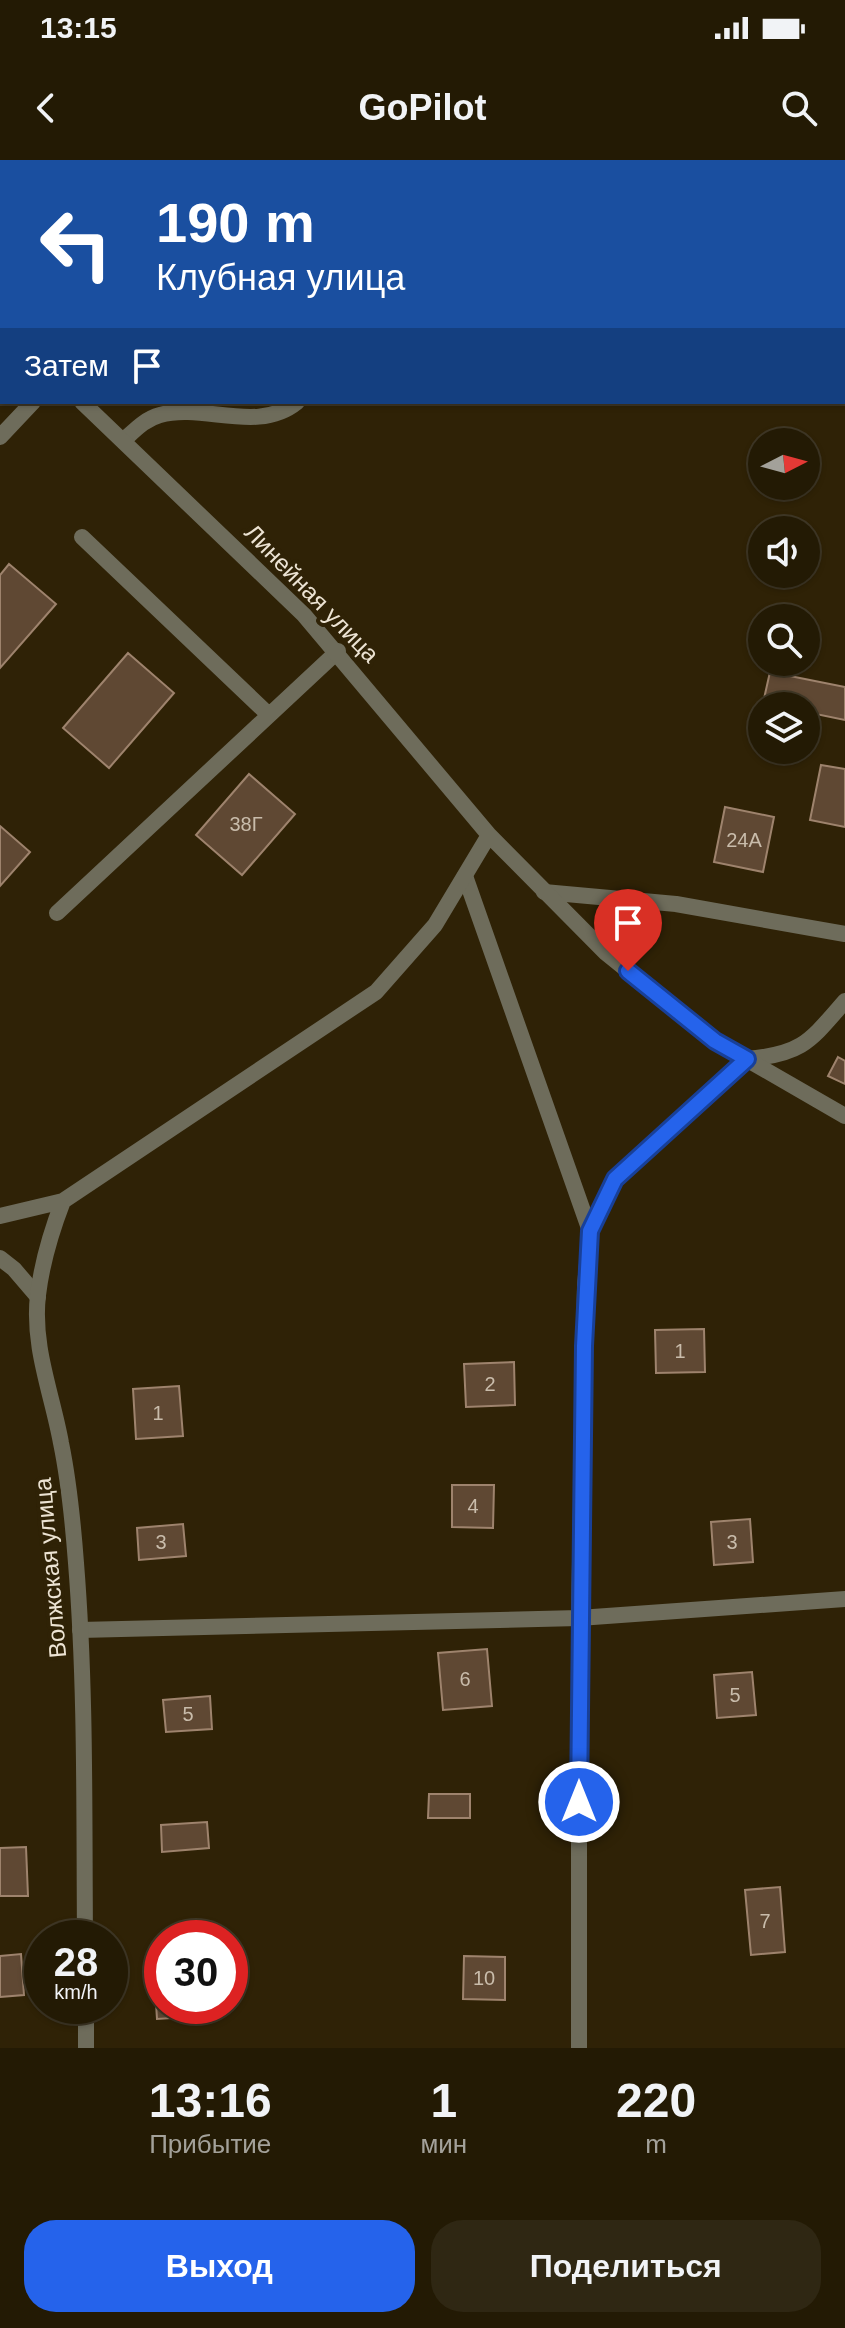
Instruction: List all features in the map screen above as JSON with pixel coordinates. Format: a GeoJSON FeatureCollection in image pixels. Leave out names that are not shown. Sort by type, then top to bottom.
{"type":"FeatureCollection","features":[{"type":"Feature","properties":{"kind":"street"},"geometry":{"type":"LineString","coordinates":[[0,437],[31,404]]}},
{"type":"Feature","properties":{"kind":"street","name":"Линейная улица"},"geometry":{"type":"LineString","coordinates":[[84,404],[338,651],[489,835],[606,953],[715,1041],[845,1116]]}},
{"type":"Feature","properties":{"kind":"street"},"geometry":{"type":"LineString","coordinates":[[124,440],[141,424],[161,414],[254,416],[277,414],[294,404]]}},
{"type":"Feature","properties":{"kind":"street"},"geometry":{"type":"LineString","coordinates":[[82,537],[269,715]]}},
{"type":"Feature","properties":{"kind":"street"},"geometry":{"type":"LineString","coordinates":[[57,913],[338,651]]}},
{"type":"Feature","properties":{"kind":"street"},"geometry":{"type":"LineString","coordinates":[[0,1216],[63,1201],[376,992],[435,925],[489,835]]}},
{"type":"Feature","properties":{"kind":"street"},"geometry":{"type":"LineString","coordinates":[[465,876],[590,1231]]}},
{"type":"Feature","properties":{"kind":"street"},"geometry":{"type":"LineString","coordinates":[[544,892],[676,904],[845,934]]}},
{"type":"Feature","properties":{"kind":"street"},"geometry":{"type":"LineString","coordinates":[[579,2048],[579,1618],[585,1286],[590,1231],[615,1179],[747,1059],[774,1056],[807,1043],[845,1001]]}},
{"type":"Feature","properties":{"kind":"street","name":"Волжская улица"},"geometry":{"type":"LineString","coordinates":[[63,1201],[47,1244],[38,1297],[38,1340],[68,1487],[80,1630],[85,1920]]}},
{"type":"Feature","properties":{"kind":"street"},"geometry":{"type":"LineString","coordinates":[[0,1258],[38,1297]]}},
{"type":"Feature","properties":{"kind":"street"},"geometry":{"type":"LineString","coordinates":[[80,1630],[579,1618],[845,1599]]}},
{"type":"Feature","properties":{"kind":"street"},"geometry":{"type":"LineString","coordinates":[[86,2024],[86,2048]]}},
{"type":"Feature","properties":{"kind":"building"},"geometry":{"type":"Polygon","coordinates":[[[9,564],[56,604],[0,668],[0,575],[9,564]]]}},
{"type":"Feature","properties":{"kind":"building"},"geometry":{"type":"Polygon","coordinates":[[[128,653],[174,693],[109,768],[63,728],[128,653]]]}},
{"type":"Feature","properties":{"kind":"building"},"geometry":{"type":"Polygon","coordinates":[[[769,676],[790,676],[845,687],[845,720],[820,715],[820,692],[765,692],[769,676]]]}},
{"type":"Feature","properties":{"kind":"building"},"geometry":{"type":"Polygon","coordinates":[[[821,765],[845,769],[845,827],[810,820],[821,765]]]}},
{"type":"Feature","properties":{"kind":"building"},"geometry":{"type":"Polygon","coordinates":[[[249,774],[295,814],[242,875],[196,835],[249,774]]]}},
{"type":"Feature","properties":{"kind":"building"},"geometry":{"type":"Polygon","coordinates":[[[725,807],[774,817],[763,872],[714,862],[725,807]]]}},
{"type":"Feature","properties":{"kind":"building"},"geometry":{"type":"Polygon","coordinates":[[[0,826],[30,852],[0,886],[0,826]]]}},
{"type":"Feature","properties":{"kind":"building"},"geometry":{"type":"Polygon","coordinates":[[[838,1057],[845,1061],[845,1084],[828,1076],[838,1057]]]}},
{"type":"Feature","properties":{"kind":"building"},"geometry":{"type":"Polygon","coordinates":[[[704,1329],[705,1372],[656,1373],[655,1330],[704,1329]]]}},
{"type":"Feature","properties":{"kind":"building"},"geometry":{"type":"Polygon","coordinates":[[[514,1362],[515,1405],[466,1407],[464,1364],[514,1362]]]}},
{"type":"Feature","properties":{"kind":"building"},"geometry":{"type":"Polygon","coordinates":[[[179,1386],[183,1436],[136,1439],[133,1389],[179,1386]]]}},
{"type":"Feature","properties":{"kind":"building"},"geometry":{"type":"Polygon","coordinates":[[[452,1485],[494,1485],[493,1528],[452,1527],[452,1485]]]}},
{"type":"Feature","properties":{"kind":"building"},"geometry":{"type":"Polygon","coordinates":[[[750,1519],[753,1562],[714,1565],[711,1522],[750,1519]]]}},
{"type":"Feature","properties":{"kind":"building"},"geometry":{"type":"Polygon","coordinates":[[[183,1524],[186,1556],[139,1560],[137,1528],[183,1524]]]}},
{"type":"Feature","properties":{"kind":"building"},"geometry":{"type":"Polygon","coordinates":[[[487,1649],[492,1706],[443,1710],[438,1653],[487,1649]]]}},
{"type":"Feature","properties":{"kind":"building"},"geometry":{"type":"Polygon","coordinates":[[[752,1672],[756,1715],[717,1718],[714,1675],[752,1672]]]}},
{"type":"Feature","properties":{"kind":"building"},"geometry":{"type":"Polygon","coordinates":[[[210,1696],[212,1729],[166,1732],[163,1700],[210,1696]]]}},
{"type":"Feature","properties":{"kind":"building"},"geometry":{"type":"Polygon","coordinates":[[[429,1794],[470,1794],[470,1818],[428,1818],[429,1794]]]}},
{"type":"Feature","properties":{"kind":"building"},"geometry":{"type":"Polygon","coordinates":[[[207,1822],[209,1848],[162,1852],[161,1825],[207,1822]]]}},
{"type":"Feature","properties":{"kind":"building"},"geometry":{"type":"Polygon","coordinates":[[[26,1847],[28,1896],[0,1896],[0,1848],[26,1847]]]}},
{"type":"Feature","properties":{"kind":"building"},"geometry":{"type":"Polygon","coordinates":[[[780,1887],[785,1952],[751,1955],[745,1890],[780,1887]]]}},
{"type":"Feature","properties":{"kind":"building"},"geometry":{"type":"Polygon","coordinates":[[[21,1954],[24,1995],[0,1997],[0,1956],[21,1954]]]}},
{"type":"Feature","properties":{"kind":"building"},"geometry":{"type":"Polygon","coordinates":[[[464,1956],[505,1957],[505,2000],[463,1999],[464,1956]]]}},
{"type":"Feature","properties":{"kind":"route"},"geometry":{"type":"LineString","coordinates":[[579,1802],[585,1286],[590,1231],[615,1179],[747,1059],[715,1041],[628,971]]}}]}
